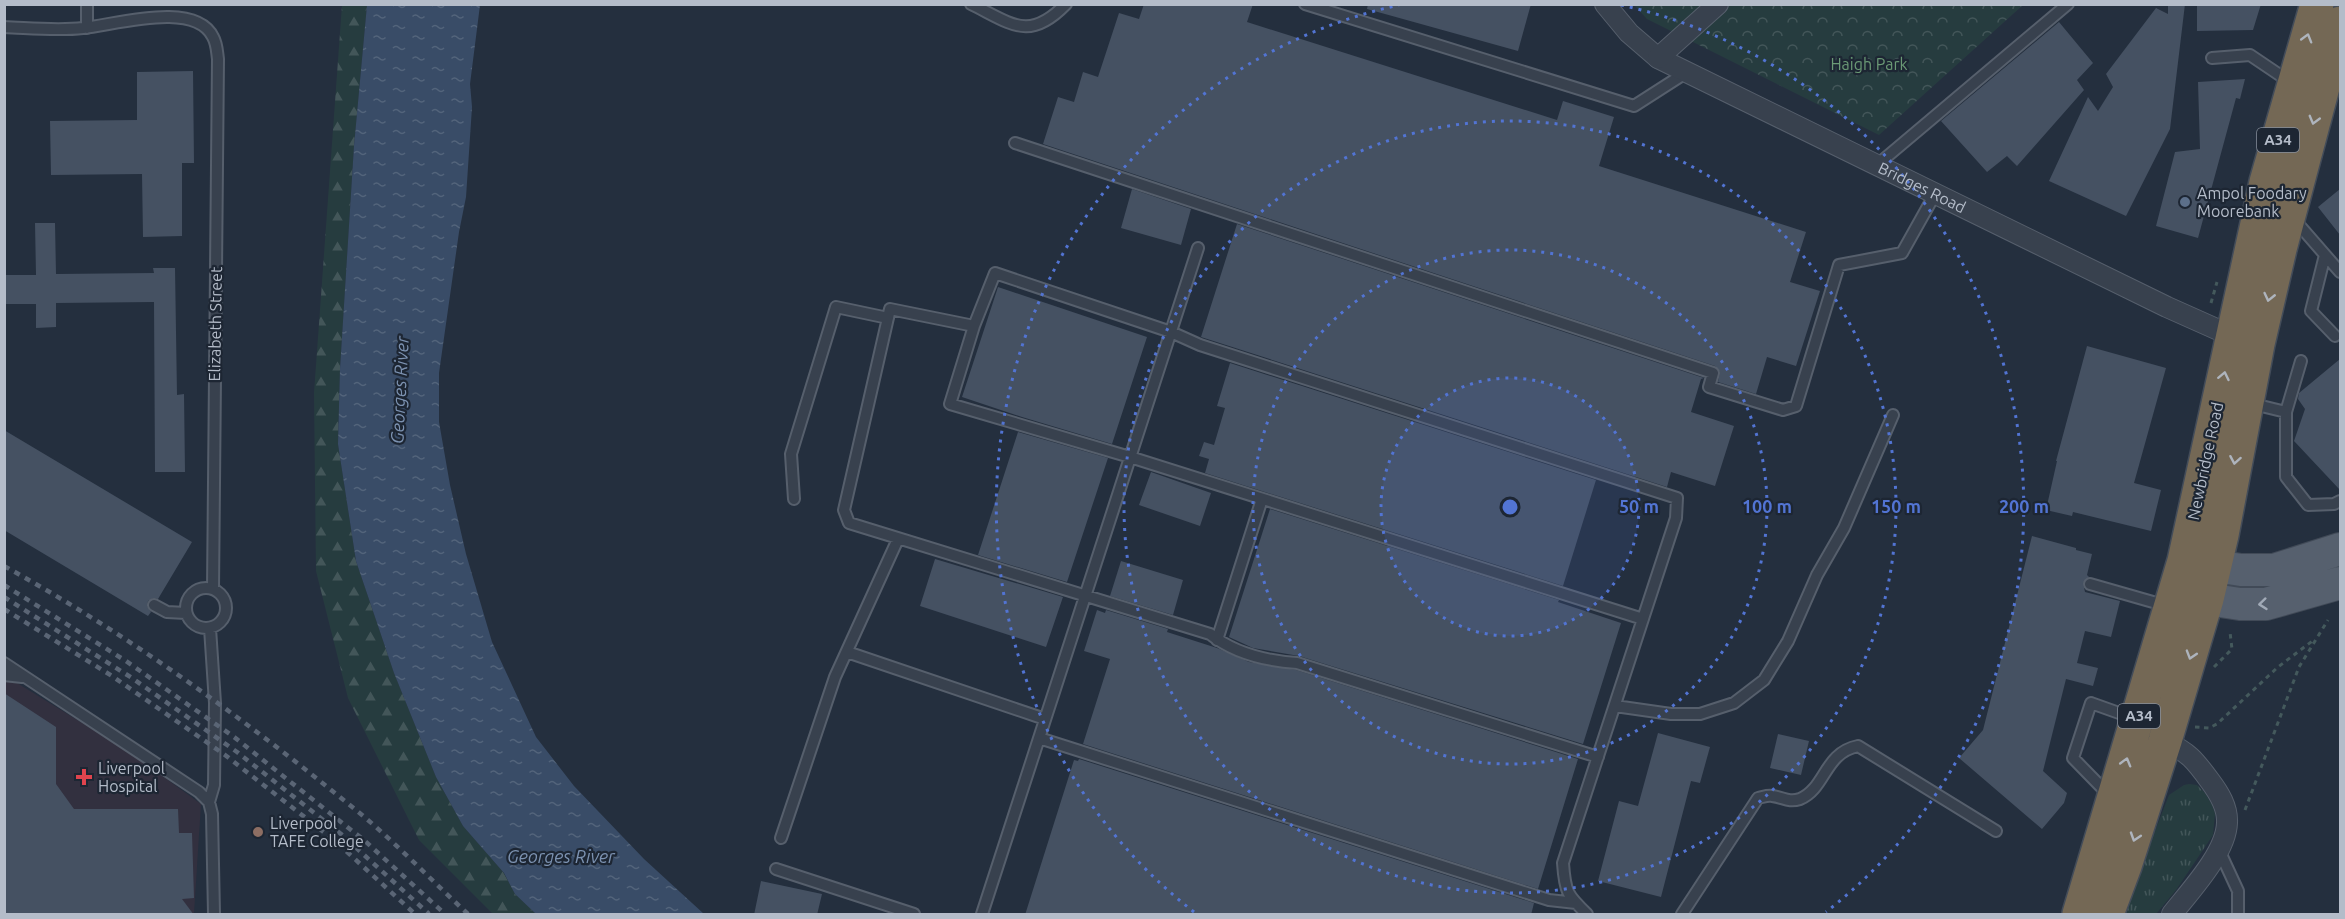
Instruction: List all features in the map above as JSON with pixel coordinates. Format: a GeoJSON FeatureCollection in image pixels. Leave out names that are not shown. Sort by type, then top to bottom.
{"type":"FeatureCollection","features":[{"type":"Feature","properties":{"kind":"highway","name":"Newbridge Road"},"geometry":{"type":"LineString","coordinates":[[2107,915],[2165,741],[2207,599],[2193,567],[2245,341],[2266,182],[2317,4]]}},
{"type":"Feature","properties":{"kind":"highway","name":"Newbridge Road"},"geometry":{"type":"LineString","coordinates":[[2079,915],[2171,607],[2193,567],[2246,403],[2245,341],[2289,214],[2340,24]]}},
{"type":"Feature","properties":{"kind":"main road"},"geometry":{"type":"LineString","coordinates":[[2193,567],[2274,570],[2340,550]]}},
{"type":"Feature","properties":{"kind":"main road"},"geometry":{"type":"LineString","coordinates":[[2207,599],[2240,604],[2266,604],[2340,583]]}},
{"type":"Feature","properties":{"kind":"street","name":"Bridges Road"},"geometry":{"type":"LineString","coordinates":[[1605,4],[1629,33],[1658,58],[1935,194],[2245,341]]}},
{"type":"Feature","properties":{"kind":"street"},"geometry":{"type":"LineString","coordinates":[[1658,58],[1718,4]]}},
{"type":"Feature","properties":{"kind":"street"},"geometry":{"type":"LineString","coordinates":[[2165,741],[2187,753],[2219,793],[2228,821],[2225,836],[2218,850],[2172,915]]}},
{"type":"Feature","properties":{"kind":"lane"},"geometry":{"type":"LineString","coordinates":[[87,4],[87,28]]}},
{"type":"Feature","properties":{"kind":"lane"},"geometry":{"type":"LineString","coordinates":[[971,4],[1017,27],[1036,26],[1051,20],[1066,4]]}},
{"type":"Feature","properties":{"kind":"lane"},"geometry":{"type":"LineString","coordinates":[[1305,4],[1634,106],[1687,72]]}},
{"type":"Feature","properties":{"kind":"lane"},"geometry":{"type":"LineString","coordinates":[[1877,165],[2068,4]]}},
{"type":"Feature","properties":{"kind":"lane","name":"Elizabeth Street"},"geometry":{"type":"LineString","coordinates":[[4,27],[87,28],[149,16],[176,16],[192,19],[204,25],[213,35],[218,59],[213,590]]}},
{"type":"Feature","properties":{"kind":"lane"},"geometry":{"type":"LineString","coordinates":[[2212,58],[2250,55],[2294,85]]}},
{"type":"Feature","properties":{"kind":"lane"},"geometry":{"type":"LineString","coordinates":[[1015,143],[1713,373],[1709,387],[1783,410],[1796,406],[1839,265],[1902,252],[1935,194]]}},
{"type":"Feature","properties":{"kind":"lane"},"geometry":{"type":"LineString","coordinates":[[2289,214],[2340,272]]}},
{"type":"Feature","properties":{"kind":"lane"},"geometry":{"type":"LineString","coordinates":[[982,915],[1198,248]]}},
{"type":"Feature","properties":{"kind":"lane"},"geometry":{"type":"LineString","coordinates":[[2325,255],[2311,311],[2335,336]]}},
{"type":"Feature","properties":{"kind":"lane"},"geometry":{"type":"LineString","coordinates":[[1587,915],[1565,888],[1563,863],[1598,757],[1676,518],[1677,498],[1200,345],[1171,332],[994,273],[974,326],[950,404],[1130,457],[1643,619]]}},
{"type":"Feature","properties":{"kind":"lane"},"geometry":{"type":"LineString","coordinates":[[794,499],[790,454],[836,307],[888,318]]}},
{"type":"Feature","properties":{"kind":"lane"},"geometry":{"type":"LineString","coordinates":[[974,326],[890,309],[844,510],[849,524],[1209,634],[1225,646],[1276,662],[1297,663],[1598,757]]}},
{"type":"Feature","properties":{"kind":"lane"},"geometry":{"type":"LineString","coordinates":[[2301,361],[2286,412],[2286,477],[2308,505],[2334,504],[2340,501]]}},
{"type":"Feature","properties":{"kind":"lane"},"geometry":{"type":"LineString","coordinates":[[2246,403],[2286,412]]}},
{"type":"Feature","properties":{"kind":"lane"},"geometry":{"type":"LineString","coordinates":[[1615,705],[1671,714],[1700,714],[1734,703],[1764,680],[1788,641],[1817,575],[1844,528],[1893,415]]}},
{"type":"Feature","properties":{"kind":"lane"},"geometry":{"type":"LineString","coordinates":[[1217,640],[1262,498]]}},
{"type":"Feature","properties":{"kind":"lane"},"geometry":{"type":"LineString","coordinates":[[781,838],[835,677],[898,539]]}},
{"type":"Feature","properties":{"kind":"lane"},"geometry":{"type":"LineString","coordinates":[[2090,584],[2171,607]]}},
{"type":"Feature","properties":{"kind":"lane"},"geometry":{"type":"LineString","coordinates":[[201,588],[213,590],[223,598],[226,610],[221,621],[210,628],[192,623],[186,613],[187,600],[190,595],[201,588]]}},
{"type":"Feature","properties":{"kind":"lane"},"geometry":{"type":"LineString","coordinates":[[154,605],[167,612],[186,613]]}},
{"type":"Feature","properties":{"kind":"lane"},"geometry":{"type":"LineString","coordinates":[[210,628],[215,702],[214,785],[209,802],[214,830],[214,915]]}},
{"type":"Feature","properties":{"kind":"lane"},"geometry":{"type":"LineString","coordinates":[[847,652],[1045,719]]}},
{"type":"Feature","properties":{"kind":"lane"},"geometry":{"type":"LineString","coordinates":[[4,663],[200,792],[209,802]]}},
{"type":"Feature","properties":{"kind":"lane"},"geometry":{"type":"LineString","coordinates":[[4,675],[25,678]]}},
{"type":"Feature","properties":{"kind":"lane"},"geometry":{"type":"LineString","coordinates":[[2114,801],[2073,758],[2091,703],[2138,720]]}},
{"type":"Feature","properties":{"kind":"lane"},"geometry":{"type":"LineString","coordinates":[[1039,738],[1549,900],[1576,903]]}},
{"type":"Feature","properties":{"kind":"lane"},"geometry":{"type":"LineString","coordinates":[[1682,915],[1758,798],[1771,795],[1788,801],[1801,798],[1812,790],[1838,754],[1846,748],[1858,746],[1996,831]]}},
{"type":"Feature","properties":{"kind":"lane"},"geometry":{"type":"LineString","coordinates":[[2218,850],[2238,891],[2238,915]]}},
{"type":"Feature","properties":{"kind":"lane"},"geometry":{"type":"LineString","coordinates":[[776,869],[914,915]]}},
{"type":"Feature","properties":{"kind":"path"},"geometry":{"type":"LineString","coordinates":[[2244,812],[2299,667],[2328,620]]}},
{"type":"Feature","properties":{"kind":"path"},"geometry":{"type":"LineString","coordinates":[[2230,632],[2232,649]]}},
{"type":"Feature","properties":{"kind":"path"},"geometry":{"type":"LineString","coordinates":[[2195,728],[2209,728],[2217,724],[2278,667],[2316,638]]}},
{"type":"Feature","properties":{"kind":"shaded area","name":"Liverpool Hospital"},"geometry":{"type":"Polygon","coordinates":[[[4,675],[128,751],[201,804],[194,914],[5,914],[4,675]]]}},
{"type":"Feature","properties":{"kind":"green space"},"geometry":{"type":"Polygon","coordinates":[[[342,5],[367,5],[354,146],[340,369],[338,444],[356,561],[394,673],[436,777],[463,826],[504,873],[515,894],[536,914],[493,914],[419,840],[348,698],[316,571],[314,393],[342,5]]]}},
{"type":"Feature","properties":{"kind":"green space","name":"Haigh Park"},"geometry":{"type":"Polygon","coordinates":[[[1634,5],[2023,5],[1879,135],[1647,19],[1634,5]]]}},
{"type":"Feature","properties":{"kind":"green space"},"geometry":{"type":"Polygon","coordinates":[[[2189,784],[2197,785],[2212,805],[2215,814],[2213,835],[2176,890],[2156,914],[2123,914],[2169,795],[2189,784]]]}},
{"type":"Feature","properties":{"kind":"water","name":"Georges River"},"geometry":{"type":"Polygon","coordinates":[[[367,5],[480,5],[470,84],[472,107],[466,197],[439,373],[439,422],[450,485],[466,554],[492,642],[536,737],[574,786],[644,859],[704,914],[536,914],[515,894],[504,873],[463,826],[436,777],[394,673],[356,561],[338,444],[340,369],[354,146],[367,5]]]}},
{"type":"Feature","properties":{"kind":"building"},"geometry":{"type":"Polygon","coordinates":[[[1144,4],[1253,4],[1247,22],[1557,120],[1563,101],[1614,117],[1599,166],[1806,232],[1790,282],[1820,291],[1796,366],[1767,357],[1756,394],[1718,382],[1720,372],[1715,366],[1043,144],[1058,97],[1074,102],[1083,72],[1098,77],[1119,13],[1139,19],[1144,4]]]}},
{"type":"Feature","properties":{"kind":"building"},"geometry":{"type":"Polygon","coordinates":[[[1368,4],[1531,4],[1518,51],[1367,9],[1368,4]]]}},
{"type":"Feature","properties":{"kind":"building"},"geometry":{"type":"Polygon","coordinates":[[[2168,4],[2185,4],[2170,129],[2126,216],[2049,181],[2088,97],[2098,111],[2113,87],[2106,74],[2156,8],[2168,14],[2168,4]]]}},
{"type":"Feature","properties":{"kind":"building"},"geometry":{"type":"Polygon","coordinates":[[[2197,4],[2261,4],[2253,30],[2197,31],[2197,4]]]}},
{"type":"Feature","properties":{"kind":"building"},"geometry":{"type":"Polygon","coordinates":[[[2059,22],[2093,63],[2077,80],[2084,90],[2017,166],[2007,156],[1987,172],[1941,121],[2059,22]]]}},
{"type":"Feature","properties":{"kind":"building"},"geometry":{"type":"Polygon","coordinates":[[[193,71],[194,163],[182,163],[182,236],[143,237],[142,174],[51,175],[50,121],[137,120],[137,72],[193,71]]]}},
{"type":"Feature","properties":{"kind":"building"},"geometry":{"type":"Polygon","coordinates":[[[2245,79],[2240,99],[2236,98],[2198,238],[2156,226],[2175,152],[2200,149],[2198,82],[2245,79]]]}},
{"type":"Feature","properties":{"kind":"building"},"geometry":{"type":"Polygon","coordinates":[[[1132,189],[1191,209],[1181,245],[1121,228],[1132,189]]]}},
{"type":"Feature","properties":{"kind":"building"},"geometry":{"type":"Polygon","coordinates":[[[2340,189],[2340,235],[2318,207],[2340,189]]]}},
{"type":"Feature","properties":{"kind":"building"},"geometry":{"type":"Polygon","coordinates":[[[35,223],[55,223],[56,274],[154,273],[153,268],[175,268],[177,395],[184,394],[185,472],[155,472],[154,302],[56,303],[56,327],[36,328],[36,304],[4,304],[4,275],[36,275],[35,223]]]}},
{"type":"Feature","properties":{"kind":"building"},"geometry":{"type":"Polygon","coordinates":[[[1237,224],[1704,378],[1701,379],[1691,412],[1734,426],[1715,486],[1671,472],[1667,487],[1201,337],[1237,224]]]}},
{"type":"Feature","properties":{"kind":"building"},"geometry":{"type":"Polygon","coordinates":[[[998,287],[1147,337],[1112,444],[962,397],[998,287]]]}},
{"type":"Feature","properties":{"kind":"building"},"geometry":{"type":"Polygon","coordinates":[[[2087,346],[2166,368],[2134,483],[2161,490],[2151,531],[2073,512],[2072,516],[2046,510],[2056,461],[2087,346]]]}},
{"type":"Feature","properties":{"kind":"building"},"geometry":{"type":"Polygon","coordinates":[[[2340,359],[2340,490],[2294,441],[2305,409],[2298,399],[2299,393],[2340,359]]]}},
{"type":"Feature","properties":{"kind":"building"},"geometry":{"type":"Polygon","coordinates":[[[1230,363],[1596,480],[1563,586],[1205,473],[1209,459],[1199,456],[1204,442],[1214,445],[1225,408],[1217,406],[1230,363]]]}},
{"type":"Feature","properties":{"kind":"building"},"geometry":{"type":"Polygon","coordinates":[[[4,430],[192,542],[158,599],[153,598],[148,601],[147,606],[151,612],[148,616],[4,530],[4,430]]]}},
{"type":"Feature","properties":{"kind":"building"},"geometry":{"type":"Polygon","coordinates":[[[1018,432],[1108,458],[1067,582],[978,555],[1018,432]]]}},
{"type":"Feature","properties":{"kind":"building"},"geometry":{"type":"Polygon","coordinates":[[[1151,472],[1211,493],[1200,526],[1139,505],[1151,472]]]}},
{"type":"Feature","properties":{"kind":"building"},"geometry":{"type":"Polygon","coordinates":[[[1270,509],[1559,600],[1558,602],[1621,623],[1583,744],[1299,656],[1253,648],[1229,637],[1270,509]]]}},
{"type":"Feature","properties":{"kind":"building"},"geometry":{"type":"Polygon","coordinates":[[[2032,536],[2092,554],[2087,575],[2089,577],[2083,583],[2085,592],[2120,601],[2111,637],[2085,631],[2077,663],[2098,668],[2093,686],[2066,679],[2043,771],[2067,793],[2064,803],[2042,829],[1959,758],[1983,730],[2032,536]]]}},
{"type":"Feature","properties":{"kind":"building"},"geometry":{"type":"Polygon","coordinates":[[[935,559],[1063,597],[1046,647],[920,606],[935,559]]]}},
{"type":"Feature","properties":{"kind":"building"},"geometry":{"type":"Polygon","coordinates":[[[1121,561],[1183,580],[1173,615],[1110,596],[1121,561]]]}},
{"type":"Feature","properties":{"kind":"building"},"geometry":{"type":"Polygon","coordinates":[[[1097,610],[1105,613],[1106,610],[1168,629],[1167,632],[1217,648],[1249,662],[1296,670],[1578,759],[1538,889],[1083,744],[1110,659],[1084,651],[1097,610]]]}},
{"type":"Feature","properties":{"kind":"building","name":"Liverpool Hospital"},"geometry":{"type":"Polygon","coordinates":[[[4,693],[56,727],[56,784],[74,809],[178,809],[179,833],[192,833],[194,898],[182,899],[194,915],[4,915],[4,693]]]}},
{"type":"Feature","properties":{"kind":"building"},"geometry":{"type":"Polygon","coordinates":[[[1658,733],[1710,747],[1700,783],[1691,781],[1661,897],[1598,881],[1619,801],[1638,806],[1658,733]]]}},
{"type":"Feature","properties":{"kind":"building"},"geometry":{"type":"Polygon","coordinates":[[[1778,734],[1809,741],[1801,775],[1770,768],[1778,734]]]}},
{"type":"Feature","properties":{"kind":"building"},"geometry":{"type":"Polygon","coordinates":[[[1079,759],[1534,903],[1531,915],[1025,915],[1074,760],[1079,759]]]}},
{"type":"Feature","properties":{"kind":"building"},"geometry":{"type":"Polygon","coordinates":[[[761,881],[822,894],[817,915],[754,915],[761,881]]]}},
{"type":"Feature","properties":{"kind":"railway"},"geometry":{"type":"LineString","coordinates":[[4,566],[144,651],[233,714],[362,815],[468,914]]}},
{"type":"Feature","properties":{"kind":"railway"},"geometry":{"type":"LineString","coordinates":[[4,585],[126,661],[234,737],[365,841],[445,914]]}},
{"type":"Feature","properties":{"kind":"railway"},"geometry":{"type":"LineString","coordinates":[[4,597],[132,678],[237,752],[341,834],[429,914]]}},
{"type":"Feature","properties":{"kind":"railway"},"geometry":{"type":"LineString","coordinates":[[4,609],[112,676],[225,755],[334,840],[415,914]]}},
{"type":"Feature","properties":{"kind":"place","name":"Ampol Foodary Moorebank"},"geometry":{"type":"Point","coordinates":[2185,202]}},
{"type":"Feature","properties":{"kind":"place","name":"Liverpool Hospital"},"geometry":{"type":"Point","coordinates":[84,777]}},
{"type":"Feature","properties":{"kind":"place","name":"Liverpool TAFE College"},"geometry":{"type":"Point","coordinates":[258,832]}}]}
